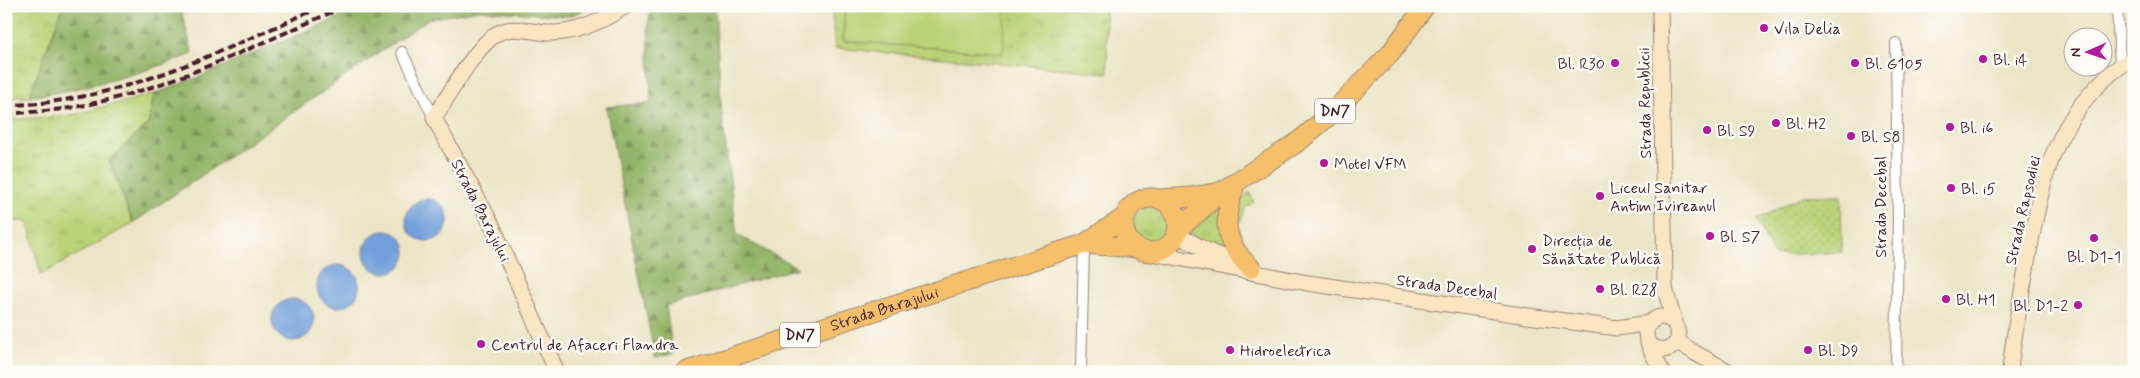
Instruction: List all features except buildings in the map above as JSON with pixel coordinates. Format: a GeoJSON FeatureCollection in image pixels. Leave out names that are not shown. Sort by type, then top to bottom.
{"type":"FeatureCollection","features":[{"type":"Feature","properties":{"kind":"highway","name":"DN7"},"geometry":{"type":"LineString","coordinates":[[1142,250],[1156,252],[1165,249],[1177,232],[1229,187],[1298,142],[1332,114],[1390,54],[1425,6]]}},
{"type":"Feature","properties":{"kind":"highway","name":"DN7"},"geometry":{"type":"LineString","coordinates":[[1125,218],[1128,210],[1140,200],[1148,198],[1192,197],[1229,187]]}},
{"type":"Feature","properties":{"kind":"highway"},"geometry":{"type":"LineString","coordinates":[[1229,187],[1227,233],[1234,251],[1250,268]]}},
{"type":"Feature","properties":{"kind":"highway"},"geometry":{"type":"LineString","coordinates":[[1160,199],[1172,208],[1176,215],[1177,232]]}},
{"type":"Feature","properties":{"kind":"highway"},"geometry":{"type":"LineString","coordinates":[[1125,218],[1125,235],[1142,250]]}},
{"type":"Feature","properties":{"kind":"highway","name":"Strada Barajului"},"geometry":{"type":"LineString","coordinates":[[684,372],[1084,244],[1125,218]]}},
{"type":"Feature","properties":{"kind":"highway","name":"Strada Barajului"},"geometry":{"type":"LineString","coordinates":[[1084,244],[1142,250]]}},
{"type":"Feature","properties":{"kind":"street"},"geometry":{"type":"LineString","coordinates":[[434,118],[476,55],[497,34],[512,30],[547,33],[576,29],[611,16],[626,6]]}},
{"type":"Feature","properties":{"kind":"street","name":"Strada Republicii"},"geometry":{"type":"LineString","coordinates":[[1660,6],[1665,290],[1673,322],[1678,331],[1668,372]]}},
{"type":"Feature","properties":{"kind":"street"},"geometry":{"type":"LineString","coordinates":[[2117,6],[2120,65]]}},
{"type":"Feature","properties":{"kind":"street","name":"Strada Decebal"},"geometry":{"type":"LineString","coordinates":[[1896,43],[1898,219],[1896,372]]}},
{"type":"Feature","properties":{"kind":"street","name":"Strada Barajului"},"geometry":{"type":"LineString","coordinates":[[402,52],[434,118],[492,225],[557,372]]}},
{"type":"Feature","properties":{"kind":"street","name":"Strada Rapsodiei"},"geometry":{"type":"LineString","coordinates":[[2010,372],[2015,329],[2037,210],[2049,162],[2067,123],[2080,105],[2120,65],[2134,58]]}},
{"type":"Feature","properties":{"kind":"street","name":"Strada Decebal"},"geometry":{"type":"LineString","coordinates":[[1177,232],[1204,250],[1272,276]]}},
{"type":"Feature","properties":{"kind":"street"},"geometry":{"type":"LineString","coordinates":[[1081,372],[1084,244]]}},
{"type":"Feature","properties":{"kind":"street","name":"Strada Decebal"},"geometry":{"type":"LineString","coordinates":[[1142,250],[1272,276],[1385,295],[1617,328],[1648,342]]}},
{"type":"Feature","properties":{"kind":"street","name":"Strada Republicii"},"geometry":{"type":"LineString","coordinates":[[1648,342],[1646,331],[1665,290]]}},
{"type":"Feature","properties":{"kind":"street"},"geometry":{"type":"LineString","coordinates":[[1651,321],[1664,317],[1673,322]]}},
{"type":"Feature","properties":{"kind":"street","name":"Strada Decebal"},"geometry":{"type":"LineString","coordinates":[[1617,328],[1651,321]]}},
{"type":"Feature","properties":{"kind":"street"},"geometry":{"type":"LineString","coordinates":[[1648,342],[1664,350],[1675,344],[1730,372]]}},
{"type":"Feature","properties":{"kind":"street"},"geometry":{"type":"LineString","coordinates":[[1648,342],[1662,372]]}},
{"type":"Feature","properties":{"kind":"green space"},"geometry":{"type":"Polygon","coordinates":[[[6,6],[63,6],[29,97],[6,98],[6,6]]]}},
{"type":"Feature","properties":{"kind":"green space"},"geometry":{"type":"Polygon","coordinates":[[[63,6],[180,6],[193,54],[112,80],[71,90],[29,97],[63,6]]]}},
{"type":"Feature","properties":{"kind":"green space"},"geometry":{"type":"Polygon","coordinates":[[[365,6],[594,6],[569,16],[479,10],[428,19],[133,223],[109,160],[148,124],[154,94],[365,6]]]}},
{"type":"Feature","properties":{"kind":"green space"},"geometry":{"type":"Polygon","coordinates":[[[651,6],[715,6],[722,116],[737,235],[798,268],[666,306],[673,354],[655,358],[606,107],[651,103],[648,26],[651,6]]]}},
{"type":"Feature","properties":{"kind":"green space"},"geometry":{"type":"Polygon","coordinates":[[[831,6],[1105,6],[1108,73],[835,48],[831,6]]]}},
{"type":"Feature","properties":{"kind":"green space"},"geometry":{"type":"Polygon","coordinates":[[[845,6],[1006,6],[1003,53],[843,41],[845,6]]]}},
{"type":"Feature","properties":{"kind":"green space"},"geometry":{"type":"Polygon","coordinates":[[[154,94],[148,124],[109,160],[133,223],[41,275],[28,222],[6,220],[6,120],[72,115],[154,94]]]}},
{"type":"Feature","properties":{"kind":"green space"},"geometry":{"type":"Polygon","coordinates":[[[1249,192],[1254,202],[1245,208],[1241,221],[1236,223],[1251,259],[1235,237],[1236,207],[1249,192]]]}},
{"type":"Feature","properties":{"kind":"green space"},"geometry":{"type":"Polygon","coordinates":[[[1841,195],[1842,252],[1774,255],[1756,220],[1802,196],[1841,195]]]}},
{"type":"Feature","properties":{"kind":"green space"},"geometry":{"type":"Polygon","coordinates":[[[1151,207],[1163,213],[1169,225],[1163,237],[1151,243],[1139,237],[1133,225],[1139,213],[1151,207]]]}},
{"type":"Feature","properties":{"kind":"green space"},"geometry":{"type":"Polygon","coordinates":[[[1221,207],[1229,252],[1189,234],[1188,230],[1221,207]]]}},
{"type":"Feature","properties":{"kind":"water"},"geometry":{"type":"Polygon","coordinates":[[[431,199],[439,202],[445,208],[448,220],[445,232],[439,238],[423,241],[415,238],[409,232],[406,216],[409,208],[415,202],[431,199]]]}},
{"type":"Feature","properties":{"kind":"water"},"geometry":{"type":"Polygon","coordinates":[[[389,231],[397,234],[403,240],[406,252],[403,264],[397,270],[381,273],[373,270],[367,264],[364,248],[367,240],[373,234],[389,231]]]}},
{"type":"Feature","properties":{"kind":"water"},"geometry":{"type":"Polygon","coordinates":[[[342,265],[350,268],[356,274],[359,286],[356,298],[350,304],[334,307],[326,304],[320,298],[317,282],[320,274],[326,268],[342,265]]]}},
{"type":"Feature","properties":{"kind":"water"},"geometry":{"type":"Polygon","coordinates":[[[297,299],[305,302],[311,308],[314,320],[311,332],[305,338],[289,341],[281,338],[275,332],[272,316],[275,308],[281,302],[297,299]]]}},
{"type":"Feature","properties":{"kind":"railway"},"geometry":{"type":"LineString","coordinates":[[6,105],[48,102],[89,95],[129,85],[169,72],[323,6]]}},
{"type":"Feature","properties":{"kind":"railway"},"geometry":{"type":"LineString","coordinates":[[6,114],[75,107],[144,90],[246,50],[346,6]]}},
{"type":"Feature","properties":{"kind":"place","name":"Vila Delia"},"geometry":{"type":"Point","coordinates":[1764,28]}},
{"type":"Feature","properties":{"kind":"place","name":"Bl. i4"},"geometry":{"type":"Point","coordinates":[1983,59]}},
{"type":"Feature","properties":{"kind":"place","name":"Bl. R30"},"geometry":{"type":"Point","coordinates":[1615,63]}},
{"type":"Feature","properties":{"kind":"place","name":"Bl. G105"},"geometry":{"type":"Point","coordinates":[1855,63]}},
{"type":"Feature","properties":{"kind":"place","name":"Bl. H2"},"geometry":{"type":"Point","coordinates":[1776,123]}},
{"type":"Feature","properties":{"kind":"place","name":"Bl. i6"},"geometry":{"type":"Point","coordinates":[1950,127]}},
{"type":"Feature","properties":{"kind":"place","name":"Bl. S9"},"geometry":{"type":"Point","coordinates":[1707,130]}},
{"type":"Feature","properties":{"kind":"place","name":"Bl. S8"},"geometry":{"type":"Point","coordinates":[1851,136]}},
{"type":"Feature","properties":{"kind":"place","name":"Motel VFM"},"geometry":{"type":"Point","coordinates":[1324,163]}},
{"type":"Feature","properties":{"kind":"place","name":"Bl. i5"},"geometry":{"type":"Point","coordinates":[1951,188]}},
{"type":"Feature","properties":{"kind":"place","name":"Liceul Sanitar Antim Ivireanul"},"geometry":{"type":"Point","coordinates":[1600,196]}},
{"type":"Feature","properties":{"kind":"place","name":"Bl. S7"},"geometry":{"type":"Point","coordinates":[1710,236]}},
{"type":"Feature","properties":{"kind":"place","name":"Bl. D1-1"},"geometry":{"type":"Point","coordinates":[2094,238]}},
{"type":"Feature","properties":{"kind":"place","name":"Direcția de Sănătate Publică"},"geometry":{"type":"Point","coordinates":[1532,249]}},
{"type":"Feature","properties":{"kind":"place","name":"Bl. R28"},"geometry":{"type":"Point","coordinates":[1600,289]}},
{"type":"Feature","properties":{"kind":"place","name":"Bl. H1"},"geometry":{"type":"Point","coordinates":[1946,299]}},
{"type":"Feature","properties":{"kind":"place","name":"Bl. D1-2"},"geometry":{"type":"Point","coordinates":[2078,305]}},
{"type":"Feature","properties":{"kind":"place","name":"Centrul de Afaceri Flandra"},"geometry":{"type":"Point","coordinates":[481,344]}},
{"type":"Feature","properties":{"kind":"place","name":"Hidroelectrica"},"geometry":{"type":"Point","coordinates":[1230,350]}},
{"type":"Feature","properties":{"kind":"place","name":"Bl. D9"},"geometry":{"type":"Point","coordinates":[1808,350]}}]}
